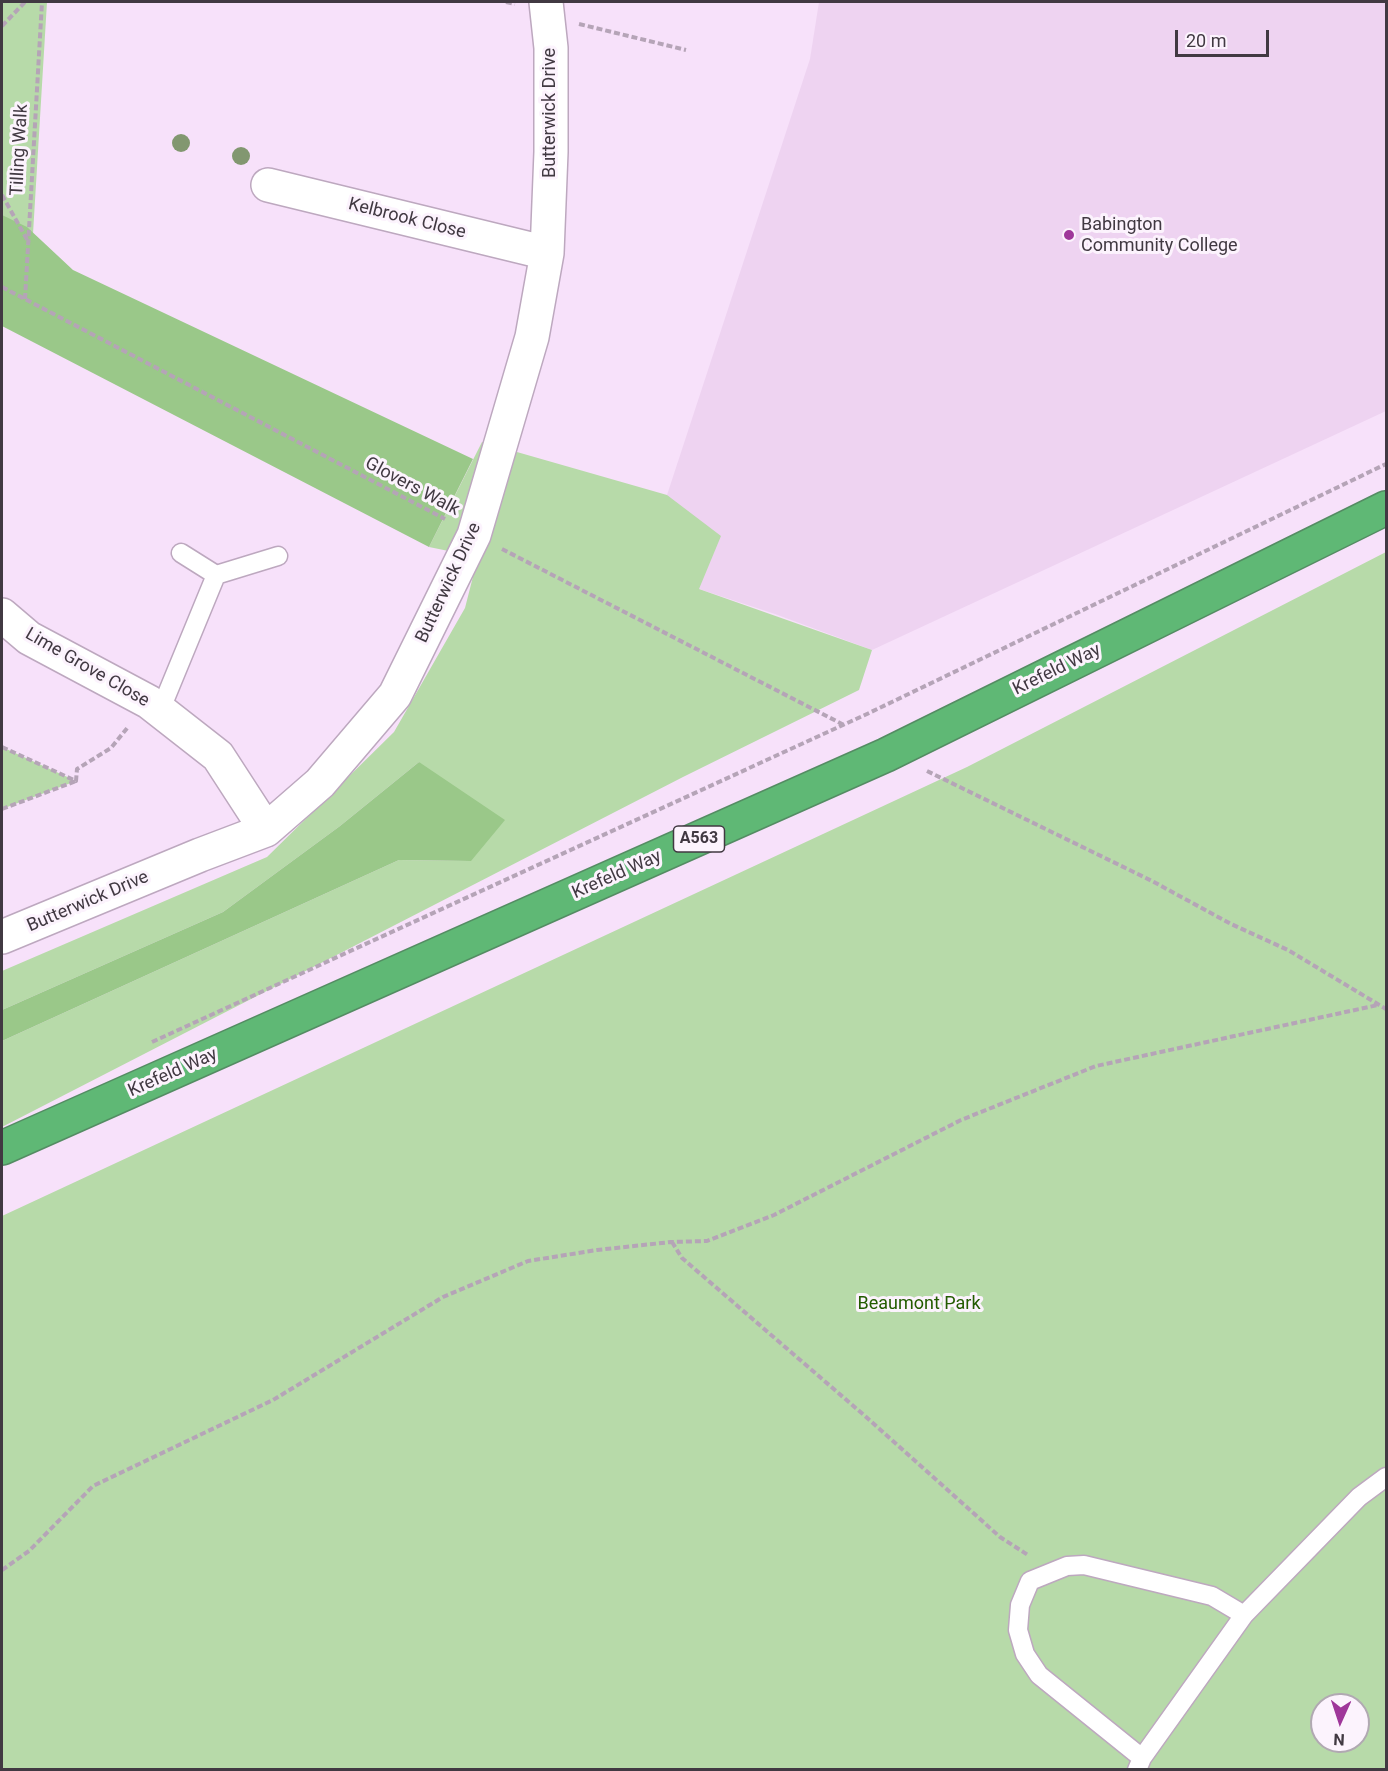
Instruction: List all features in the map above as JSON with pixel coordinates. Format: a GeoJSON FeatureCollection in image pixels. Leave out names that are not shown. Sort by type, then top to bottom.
{"type":"FeatureCollection","features":[{"type":"Feature","properties":{"kind":"highway","name":"Krefeld Way"},"geometry":{"type":"LineString","coordinates":[[2,1148],[886,755],[1386,508]]}},
{"type":"Feature","properties":{"kind":"street","name":"Butterwick Drive"},"geometry":{"type":"LineString","coordinates":[[2,937],[266,830],[320,783],[395,695],[474,535],[532,337],[547,254],[551,152],[551,48],[546,7]]}},
{"type":"Feature","properties":{"kind":"street","name":"Kelbrook Close"},"geometry":{"type":"LineString","coordinates":[[268,185],[547,254]]}},
{"type":"Feature","properties":{"kind":"street","name":"Lime Grove Close"},"geometry":{"type":"LineString","coordinates":[[2,615],[29,638],[154,706],[218,756],[266,830]]}},
{"type":"Feature","properties":{"kind":"lane"},"geometry":{"type":"LineString","coordinates":[[181,553],[216,575]]}},
{"type":"Feature","properties":{"kind":"lane"},"geometry":{"type":"LineString","coordinates":[[154,706],[216,575],[278,556]]}},
{"type":"Feature","properties":{"kind":"lane"},"geometry":{"type":"LineString","coordinates":[[1244,1615],[1212,1596],[1084,1565],[1067,1566],[1052,1570],[1030,1581],[1020,1605],[1018,1630],[1025,1654],[1039,1675],[1140,1764],[1244,1615],[1359,1497],[1386,1477]]}},
{"type":"Feature","properties":{"kind":"path"},"geometry":{"type":"LineString","coordinates":[[2,26],[25,2]]}},
{"type":"Feature","properties":{"kind":"path","name":"Tilling Walk"},"geometry":{"type":"LineString","coordinates":[[25,300],[42,2]]}},
{"type":"Feature","properties":{"kind":"path"},"geometry":{"type":"LineString","coordinates":[[506,2],[546,7],[573,22],[686,50]]}},
{"type":"Feature","properties":{"kind":"path"},"geometry":{"type":"LineString","coordinates":[[2,195],[29,244]]}},
{"type":"Feature","properties":{"kind":"path","name":"Glovers Walk"},"geometry":{"type":"LineString","coordinates":[[2,287],[474,535],[844,725]]}},
{"type":"Feature","properties":{"kind":"path"},"geometry":{"type":"LineString","coordinates":[[142,1047],[844,725],[1386,464]]}},
{"type":"Feature","properties":{"kind":"path"},"geometry":{"type":"LineString","coordinates":[[76,781],[77,769],[111,748],[154,706]]}},
{"type":"Feature","properties":{"kind":"path"},"geometry":{"type":"LineString","coordinates":[[2,747],[76,781]]}},
{"type":"Feature","properties":{"kind":"path"},"geometry":{"type":"LineString","coordinates":[[922,769],[1152,881],[1231,924],[1288,950],[1386,1009]]}},
{"type":"Feature","properties":{"kind":"path"},"geometry":{"type":"LineString","coordinates":[[2,809],[76,781]]}},
{"type":"Feature","properties":{"kind":"path"},"geometry":{"type":"LineString","coordinates":[[2,1570],[29,1551],[93,1486],[273,1400],[443,1297],[528,1261],[597,1250],[671,1242],[707,1241],[774,1215],[961,1120],[1096,1066],[1378,1005]]}},
{"type":"Feature","properties":{"kind":"path"},"geometry":{"type":"LineString","coordinates":[[671,1242],[682,1258],[865,1416],[1000,1537],[1052,1570]]}},
{"type":"Feature","properties":{"kind":"shaded area","name":"Babington Community College"},"geometry":{"type":"Polygon","coordinates":[[[819,2],[1386,2],[1386,411],[872,650],[699,589],[667,495],[810,59],[819,2]]]}},
{"type":"Feature","properties":{"kind":"green space"},"geometry":{"type":"Polygon","coordinates":[[[2,2],[47,2],[29,300],[2,286],[2,2]]]}},
{"type":"Feature","properties":{"kind":"green space"},"geometry":{"type":"Polygon","coordinates":[[[2,215],[27,227],[73,270],[473,459],[429,547],[2,326],[2,215]]]}},
{"type":"Feature","properties":{"kind":"green space"},"geometry":{"type":"Polygon","coordinates":[[[482,442],[667,495],[721,536],[699,589],[872,650],[859,690],[683,777],[2,1127],[2,1041],[399,860],[471,861],[419,762],[340,826],[223,912],[2,1010],[2,971],[267,857],[394,732],[465,608],[478,557],[429,547],[482,442]]]}},
{"type":"Feature","properties":{"kind":"green space","name":"Beaumont Park"},"geometry":{"type":"Polygon","coordinates":[[[1386,552],[1386,1769],[2,1769],[2,1216],[967,767],[1386,552]]]}},
{"type":"Feature","properties":{"kind":"green space"},"geometry":{"type":"Polygon","coordinates":[[[2,747],[76,781],[2,809],[2,747]]]}},
{"type":"Feature","properties":{"kind":"green space"},"geometry":{"type":"Polygon","coordinates":[[[419,762],[505,820],[471,861],[399,860],[2,1041],[2,1010],[223,912],[340,826],[419,762]]]}},
{"type":"Feature","properties":{"kind":"place","name":"Babington Community College"},"geometry":{"type":"Point","coordinates":[1069,235]}}]}
